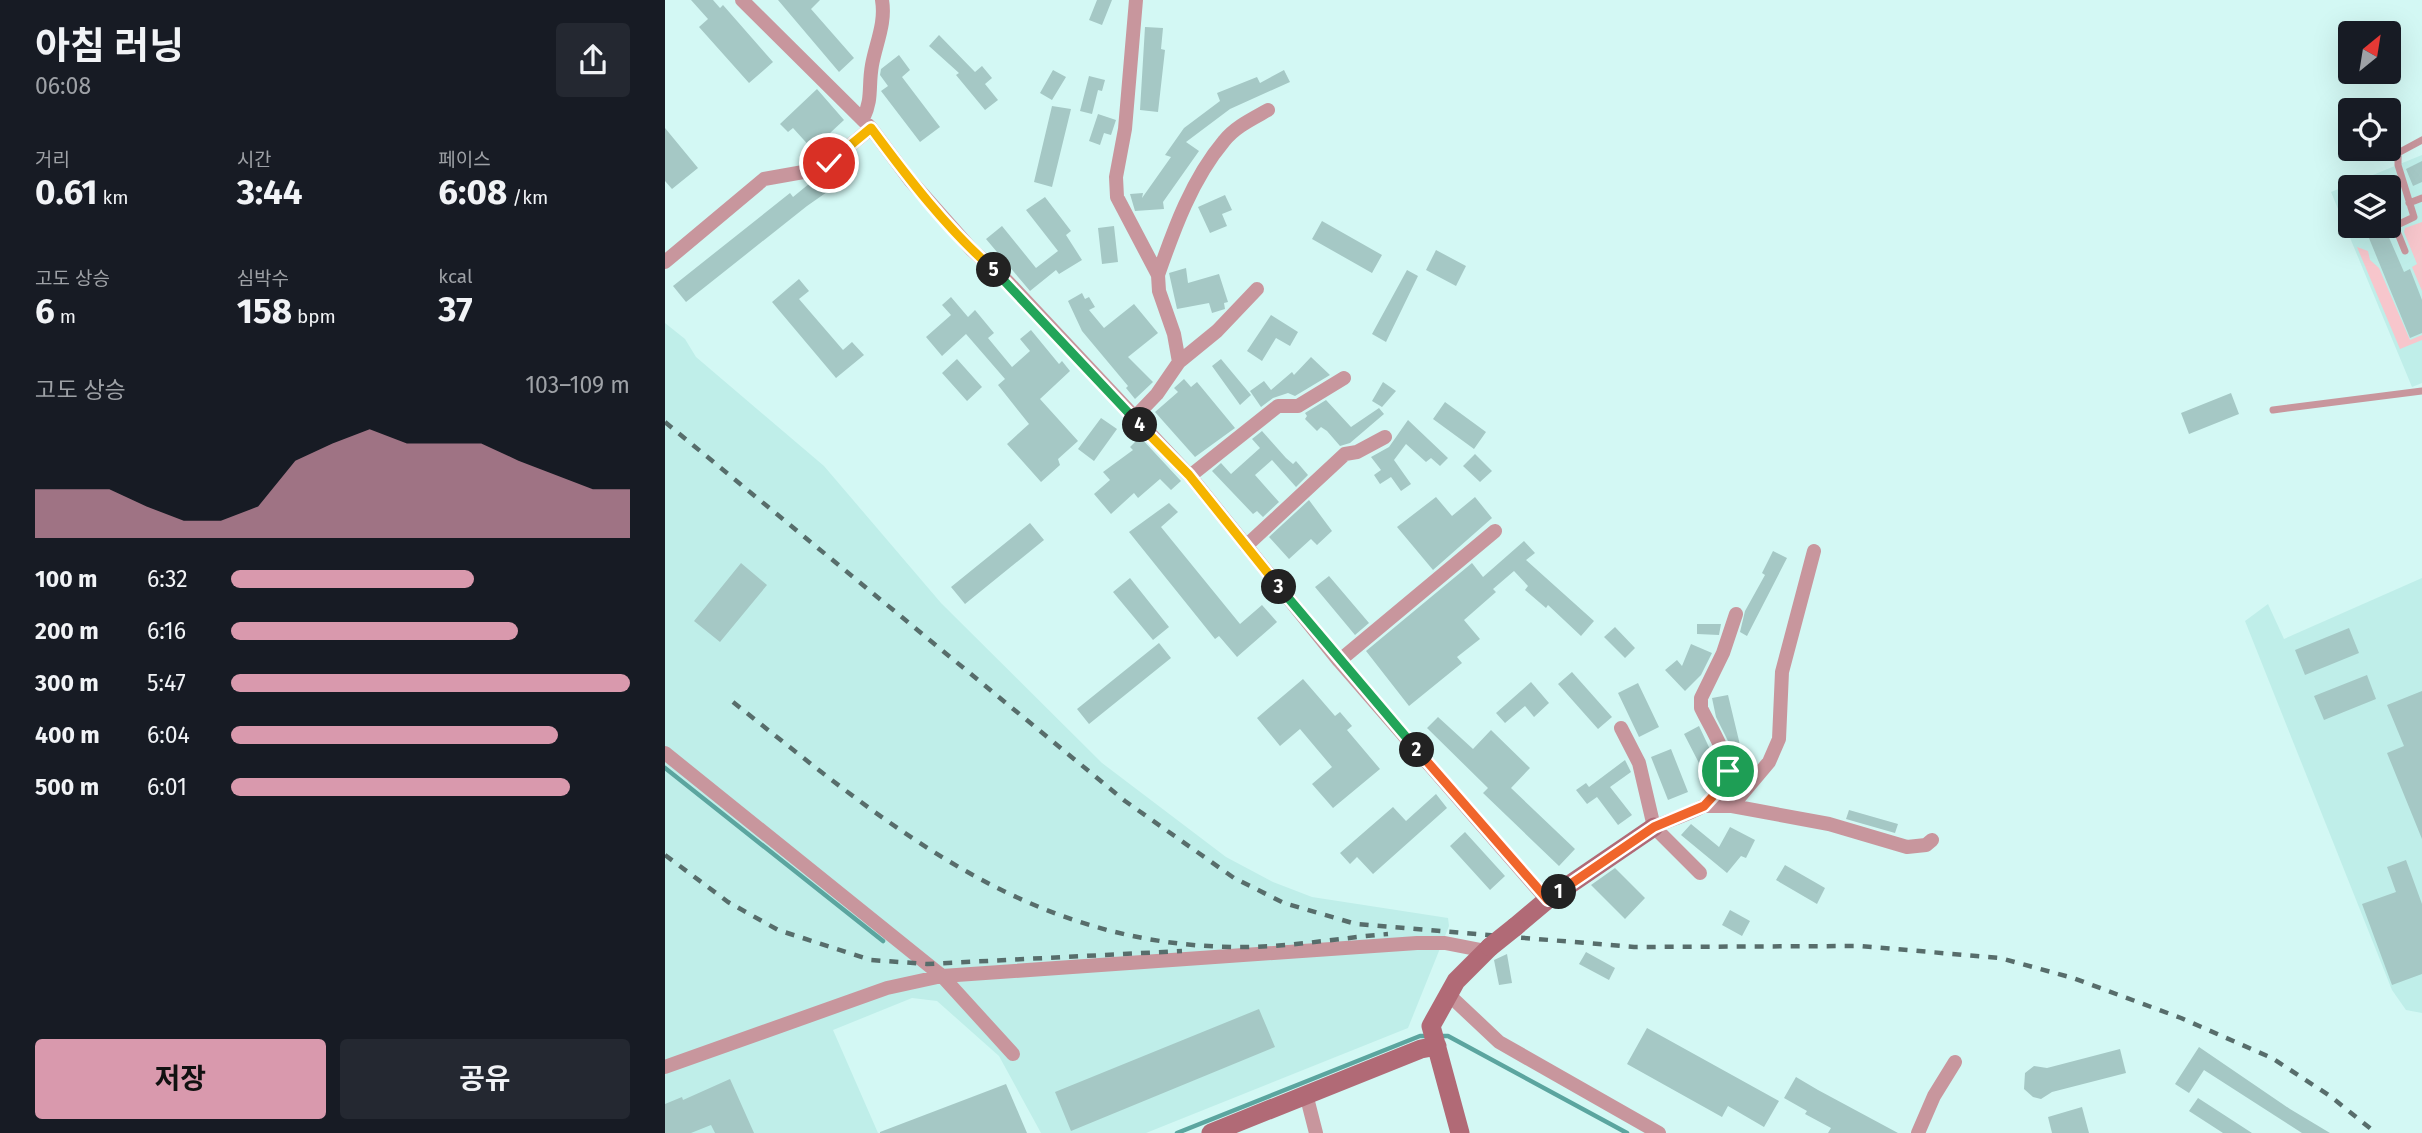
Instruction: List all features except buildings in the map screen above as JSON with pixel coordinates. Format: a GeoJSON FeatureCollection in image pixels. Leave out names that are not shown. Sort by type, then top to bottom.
{"type":"FeatureCollection","features":[{"type":"Feature","properties":{"kind":"street"},"geometry":{"type":"LineString","coordinates":[[742,0],[867,123],[910,180],[972,250],[1007,281],[1189,475],[1339,661],[1548,900]]}},
{"type":"Feature","properties":{"kind":"street"},"geometry":{"type":"LineString","coordinates":[[665,262],[764,178],[809,171],[829,163],[867,123],[872,67],[880,36],[882,0]]}},
{"type":"Feature","properties":{"kind":"street"},"geometry":{"type":"LineString","coordinates":[[1136,0],[1117,197],[1158,275],[1159,291],[1174,334],[1179,362]]}},
{"type":"Feature","properties":{"kind":"street"},"geometry":{"type":"LineString","coordinates":[[1158,275],[1188,201],[1224,141],[1240,126],[1268,110]]}},
{"type":"Feature","properties":{"kind":"street"},"geometry":{"type":"LineString","coordinates":[[1133,418],[1157,394],[1179,362],[1217,331],[1257,289]]}},
{"type":"Feature","properties":{"kind":"street"},"geometry":{"type":"LineString","coordinates":[[1189,475],[1278,406],[1298,406],[1344,378]]}},
{"type":"Feature","properties":{"kind":"street"},"geometry":{"type":"LineString","coordinates":[[1246,546],[1345,454],[1357,453],[1385,437]]}},
{"type":"Feature","properties":{"kind":"street"},"geometry":{"type":"LineString","coordinates":[[1339,661],[1495,531]]}},
{"type":"Feature","properties":{"kind":"street"},"geometry":{"type":"LineString","coordinates":[[1732,806],[1769,762],[1779,739],[1782,672],[1814,551]]}},
{"type":"Feature","properties":{"kind":"street"},"geometry":{"type":"LineString","coordinates":[[1704,806],[1725,783],[1728,771],[1701,708],[1701,698],[1723,653],[1736,614]]}},
{"type":"Feature","properties":{"kind":"street"},"geometry":{"type":"LineString","coordinates":[[1621,728],[1639,763],[1654,827],[1700,873]]}},
{"type":"Feature","properties":{"kind":"street"},"geometry":{"type":"LineString","coordinates":[[665,752],[942,976],[1013,1054]]}},
{"type":"Feature","properties":{"kind":"street"},"geometry":{"type":"LineString","coordinates":[[1460,1133],[1434,1038],[1448,994],[1488,949],[1548,900],[1654,827],[1704,806],[1732,806],[1829,824],[1907,847],[1926,845],[1932,841]]}},
{"type":"Feature","properties":{"kind":"street"},"geometry":{"type":"LineString","coordinates":[[665,1067],[887,988],[942,976],[1417,943],[1445,943],[1488,949]]}},
{"type":"Feature","properties":{"kind":"street"},"geometry":{"type":"LineString","coordinates":[[1448,994],[1499,1042],[1659,1133]]}},
{"type":"Feature","properties":{"kind":"street"},"geometry":{"type":"LineString","coordinates":[[1211,1133],[1434,1038]]}},
{"type":"Feature","properties":{"kind":"street"},"geometry":{"type":"LineString","coordinates":[[1918,1133],[1934,1096],[1955,1062]]}},
{"type":"Feature","properties":{"kind":"street"},"geometry":{"type":"LineString","coordinates":[[1306,1094],[1316,1133]]}},
{"type":"Feature","properties":{"kind":"lane"},"geometry":{"type":"LineString","coordinates":[[2405,251],[2395,226],[2414,217],[2398,153],[2422,141]]}},
{"type":"Feature","properties":{"kind":"lane"},"geometry":{"type":"LineString","coordinates":[[2409,203],[2422,198]]}},
{"type":"Feature","properties":{"kind":"lane"},"geometry":{"type":"LineString","coordinates":[[2273,410],[2422,391]]}},
{"type":"Feature","properties":{"kind":"shaded area"},"geometry":{"type":"Polygon","coordinates":[[[2422,155],[2422,383],[2412,387],[2350,238],[2401,238],[2401,175],[2373,175],[2422,155]]]}},
{"type":"Feature","properties":{"kind":"shaded area"},"geometry":{"type":"Polygon","coordinates":[[[2338,189],[2338,209],[2331,192],[2338,189]]]}},
{"type":"Feature","properties":{"kind":"shaded area"},"geometry":{"type":"Polygon","coordinates":[[[2422,222],[2422,291],[2412,267],[2417,264],[2404,232],[2405,228],[2422,222]]]}},
{"type":"Feature","properties":{"kind":"shaded area"},"geometry":{"type":"Polygon","coordinates":[[[2357,247],[2368,251],[2370,260],[2379,268],[2410,340],[2422,335],[2422,340],[2400,349],[2357,247]]]}},
{"type":"Feature","properties":{"kind":"shaded area"},"geometry":{"type":"Polygon","coordinates":[[[665,323],[685,339],[696,357],[824,466],[941,603],[1102,763],[1226,857],[1273,882],[1312,897],[1448,918],[1449,926],[1408,1028],[1146,1133],[1041,1133],[999,1056],[937,1001],[912,998],[833,1030],[878,1133],[665,1133],[665,323]]]}},
{"type":"Feature","properties":{"kind":"shaded area"},"geometry":{"type":"Polygon","coordinates":[[[2422,578],[2422,1013],[2406,1010],[2392,990],[2245,621],[2268,604],[2284,639],[2422,578]]]}},
{"type":"Feature","properties":{"kind":"waterway"},"geometry":{"type":"LineString","coordinates":[[665,768],[883,941]]}},
{"type":"Feature","properties":{"kind":"waterway"},"geometry":{"type":"LineString","coordinates":[[1177,1133],[1420,1036],[1427,1036]]}},
{"type":"Feature","properties":{"kind":"waterway"},"geometry":{"type":"LineString","coordinates":[[1439,1036],[1448,1036],[1627,1133]]}},
{"type":"Feature","properties":{"kind":"railway"},"geometry":{"type":"LineString","coordinates":[[665,422],[1125,801],[1234,878],[1284,903],[1356,924],[1634,947],[1860,946],[2000,958],[2073,978],[2181,1018],[2272,1058],[2330,1096],[2376,1133]]}},
{"type":"Feature","properties":{"kind":"railway"},"geometry":{"type":"LineString","coordinates":[[733,702],[847,792],[964,870],[1025,901],[1090,925],[1160,941],[1235,947],[1388,934]]}},
{"type":"Feature","properties":{"kind":"railway"},"geometry":{"type":"LineString","coordinates":[[665,855],[728,902],[778,930],[871,960],[927,964],[1182,951]]}},
{"type":"Feature","properties":{"kind":"route"},"geometry":{"type":"LineString","coordinates":[[829,163],[871,128],[910,180],[972,250],[1007,281],[1189,475],[1339,661],[1548,900],[1654,827],[1704,806],[1725,783],[1728,771]]}}]}
